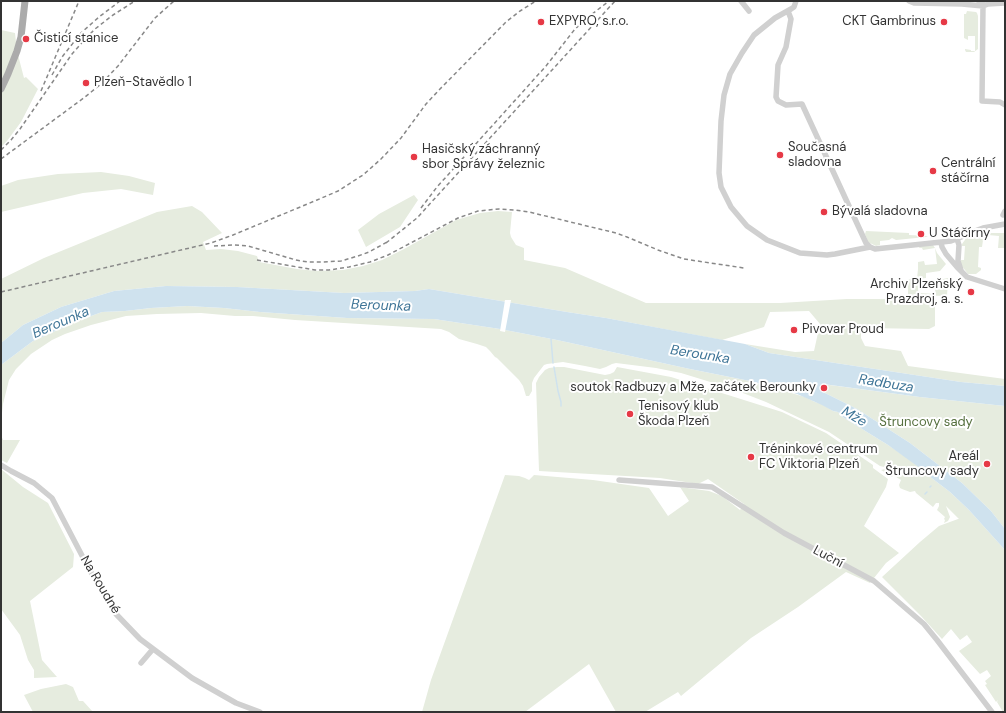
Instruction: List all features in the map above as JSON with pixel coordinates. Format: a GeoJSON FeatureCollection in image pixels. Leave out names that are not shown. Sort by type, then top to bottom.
{"type":"FeatureCollection","features":[{"type":"Feature","properties":{"kind":"main road"},"geometry":{"type":"LineString","coordinates":[[1,89],[17,51],[21,37],[25,1]]}},
{"type":"Feature","properties":{"kind":"street"},"geometry":{"type":"LineString","coordinates":[[740,1],[749,11]]}},
{"type":"Feature","properties":{"kind":"street"},"geometry":{"type":"LineString","coordinates":[[796,1],[794,7],[774,18],[754,35],[742,52],[730,74],[724,95],[721,121],[719,173],[721,187],[731,207],[746,226],[768,240],[800,253],[827,255],[870,247]]}},
{"type":"Feature","properties":{"kind":"street"},"geometry":{"type":"LineString","coordinates":[[909,1],[914,3],[1005,3]]}},
{"type":"Feature","properties":{"kind":"street"},"geometry":{"type":"LineString","coordinates":[[981,4],[982,101],[1000,102],[1005,106]]}},
{"type":"Feature","properties":{"kind":"street"},"geometry":{"type":"LineString","coordinates":[[788,11],[791,19],[786,47],[778,64],[776,97],[778,101],[786,105],[802,104],[866,243],[870,247],[875,249],[957,239],[990,226],[1004,218]]}},
{"type":"Feature","properties":{"kind":"street"},"geometry":{"type":"LineString","coordinates":[[957,239],[959,245],[958,261],[962,272]]}},
{"type":"Feature","properties":{"kind":"street"},"geometry":{"type":"LineString","coordinates":[[941,242],[946,254],[968,277],[1005,289]]}},
{"type":"Feature","properties":{"kind":"street","name":"Na Roudné"},"geometry":{"type":"LineString","coordinates":[[1,465],[34,483],[52,498],[89,568],[116,614],[140,639],[192,678],[236,703],[260,712]]}},
{"type":"Feature","properties":{"kind":"street","name":"Luční"},"geometry":{"type":"LineString","coordinates":[[619,480],[712,487],[784,533],[874,581],[924,624],[989,711]]}},
{"type":"Feature","properties":{"kind":"street"},"geometry":{"type":"LineString","coordinates":[[141,663],[153,649]]}},
{"type":"Feature","properties":{"kind":"green space"},"geometry":{"type":"Polygon","coordinates":[[[967,11],[976,12],[978,16],[978,49],[974,52],[966,52],[965,50],[975,51],[975,36],[968,36],[968,40],[964,38],[964,14],[966,14],[967,11]]]}},
{"type":"Feature","properties":{"kind":"green space"},"geometry":{"type":"Polygon","coordinates":[[[1,30],[15,33],[17,51],[24,78],[26,77],[38,89],[21,122],[1,147],[1,30]]]}},
{"type":"Feature","properties":{"kind":"green space"},"geometry":{"type":"Polygon","coordinates":[[[101,172],[129,176],[155,183],[153,195],[121,189],[83,193],[1,212],[1,186],[18,180],[58,174],[101,172]]]}},
{"type":"Feature","properties":{"kind":"green space"},"geometry":{"type":"Polygon","coordinates":[[[414,195],[418,200],[400,227],[366,247],[358,230],[379,214],[414,195]]]}},
{"type":"Feature","properties":{"kind":"green space"},"geometry":{"type":"Polygon","coordinates":[[[192,206],[202,212],[222,233],[203,242],[206,250],[221,249],[238,251],[257,256],[259,262],[297,269],[317,271],[343,270],[363,266],[382,260],[456,220],[480,213],[498,211],[512,212],[511,237],[516,245],[524,248],[524,260],[565,268],[646,303],[780,303],[847,299],[935,299],[935,326],[929,329],[865,328],[861,331],[861,338],[865,346],[901,351],[908,366],[1005,379],[1005,386],[961,382],[769,353],[745,344],[795,352],[814,351],[820,324],[809,311],[770,312],[764,327],[722,340],[606,318],[429,289],[415,291],[344,293],[237,287],[166,286],[114,291],[61,307],[23,325],[1,343],[1,279],[44,258],[157,212],[192,206]]]}},
{"type":"Feature","properties":{"kind":"green space"},"geometry":{"type":"Polygon","coordinates":[[[866,231],[909,233],[909,235],[928,236],[896,240],[892,238],[889,240],[880,241],[880,245],[876,246],[868,242],[865,234],[866,231]]]}},
{"type":"Feature","properties":{"kind":"green space"},"geometry":{"type":"Polygon","coordinates":[[[980,233],[1005,233],[1005,248],[998,248],[999,236],[988,235],[983,240],[982,247],[979,247],[978,267],[981,268],[981,270],[976,274],[968,274],[961,265],[961,260],[964,260],[965,246],[962,246],[962,244],[967,237],[980,233]]]}},
{"type":"Feature","properties":{"kind":"green space"},"geometry":{"type":"Polygon","coordinates":[[[933,245],[935,248],[923,250],[922,248],[919,248],[920,246],[933,245]]]}},
{"type":"Feature","properties":{"kind":"green space"},"geometry":{"type":"Polygon","coordinates":[[[935,248],[946,264],[940,271],[926,273],[926,278],[917,279],[918,262],[924,261],[925,265],[937,264],[935,248]]]}},
{"type":"Feature","properties":{"kind":"green space"},"geometry":{"type":"Polygon","coordinates":[[[948,278],[947,296],[908,295],[908,283],[906,280],[911,279],[912,282],[918,281],[919,293],[936,294],[933,281],[948,278]]]}},
{"type":"Feature","properties":{"kind":"green space"},"geometry":{"type":"Polygon","coordinates":[[[187,306],[347,318],[434,319],[500,329],[750,381],[805,397],[822,404],[833,411],[838,412],[841,416],[888,445],[924,471],[969,510],[1005,550],[1005,712],[1003,712],[997,702],[998,700],[996,702],[985,685],[987,684],[985,681],[991,676],[987,670],[980,674],[959,651],[972,642],[967,635],[960,640],[951,629],[942,639],[882,577],[939,526],[959,519],[946,506],[950,517],[948,521],[944,523],[945,517],[937,510],[939,503],[936,503],[933,507],[915,491],[910,492],[900,488],[899,485],[901,480],[893,475],[892,477],[881,470],[888,467],[890,464],[888,462],[884,467],[880,466],[829,432],[766,402],[730,388],[681,373],[616,363],[600,369],[563,362],[547,364],[544,365],[534,378],[532,383],[532,391],[529,396],[526,396],[523,386],[519,380],[486,347],[459,339],[449,332],[441,329],[201,313],[126,316],[91,325],[65,334],[52,340],[31,354],[16,369],[9,380],[3,404],[1,422],[1,365],[33,341],[102,312],[187,306]]]}},
{"type":"Feature","properties":{"kind":"green space"},"geometry":{"type":"Polygon","coordinates":[[[557,367],[605,375],[614,372],[617,367],[671,377],[782,412],[826,433],[873,465],[873,468],[888,479],[886,487],[864,526],[899,553],[886,563],[870,583],[846,572],[798,607],[751,638],[681,696],[678,692],[645,712],[616,712],[589,664],[525,712],[422,712],[431,680],[505,475],[519,476],[529,480],[534,475],[593,480],[649,488],[668,516],[689,501],[680,487],[709,491],[722,496],[740,510],[744,504],[708,479],[698,484],[660,478],[539,471],[536,383],[545,370],[557,367]]]}},
{"type":"Feature","properties":{"kind":"green space","name":"Štruncovy sady"},"geometry":{"type":"Polygon","coordinates":[[[822,384],[920,397],[1005,406],[1005,529],[991,511],[962,483],[910,443],[857,409],[823,392],[820,388],[822,384]]]}},
{"type":"Feature","properties":{"kind":"green space"},"geometry":{"type":"Polygon","coordinates":[[[1,435],[3,440],[20,440],[7,463],[1,460],[1,435]]]}},
{"type":"Feature","properties":{"kind":"green space"},"geometry":{"type":"Polygon","coordinates":[[[1,469],[23,487],[48,503],[74,554],[73,567],[30,601],[42,660],[57,677],[34,678],[34,670],[28,660],[20,635],[1,609],[1,469]]]}},
{"type":"Feature","properties":{"kind":"green space"},"geometry":{"type":"Polygon","coordinates":[[[66,684],[73,687],[79,701],[83,701],[93,712],[33,712],[24,695],[41,689],[66,684]]]}},
{"type":"Feature","properties":{"kind":"water"},"geometry":{"type":"Polygon","coordinates":[[[166,286],[237,287],[344,293],[415,291],[429,289],[606,318],[745,344],[769,353],[961,382],[1005,386],[1005,406],[920,397],[823,384],[820,388],[823,392],[857,409],[910,443],[962,483],[991,511],[1005,529],[1005,550],[969,510],[924,471],[888,445],[841,416],[838,412],[797,394],[750,381],[500,329],[434,319],[347,318],[187,306],[151,308],[102,312],[80,320],[33,341],[1,365],[1,343],[23,325],[61,307],[114,291],[166,286]]]}},
{"type":"Feature","properties":{"kind":"pier"},"geometry":{"type":"Polygon","coordinates":[[[505,300],[511,300],[505,332],[500,331],[505,300]]]}},
{"type":"Feature","properties":{"kind":"waterway"},"geometry":{"type":"LineString","coordinates":[[551,339],[553,363]]}},
{"type":"Feature","properties":{"kind":"waterway"},"geometry":{"type":"LineString","coordinates":[[554,367],[561,406]]}},
{"type":"Feature","properties":{"kind":"railway"},"geometry":{"type":"LineString","coordinates":[[41,91],[79,1]]}},
{"type":"Feature","properties":{"kind":"railway"},"geometry":{"type":"LineString","coordinates":[[52,75],[62,57],[81,33],[120,1]]}},
{"type":"Feature","properties":{"kind":"railway"},"geometry":{"type":"LineString","coordinates":[[1,150],[20,129],[72,54],[85,39],[113,15],[135,1]]}},
{"type":"Feature","properties":{"kind":"railway"},"geometry":{"type":"LineString","coordinates":[[1,159],[101,84],[118,66],[155,18],[174,1]]}},
{"type":"Feature","properties":{"kind":"railway"},"geometry":{"type":"LineString","coordinates":[[1,292],[211,243],[338,191],[363,175],[381,159],[401,138],[426,104],[440,89],[506,22],[536,1]]}},
{"type":"Feature","properties":{"kind":"railway"},"geometry":{"type":"LineString","coordinates":[[421,208],[437,187],[546,66],[575,29],[609,1]]}},
{"type":"Feature","properties":{"kind":"railway"},"geometry":{"type":"LineString","coordinates":[[386,243],[417,218],[615,1]]}},
{"type":"Feature","properties":{"kind":"railway"},"geometry":{"type":"LineString","coordinates":[[257,260],[315,270],[329,270],[349,267],[370,262],[388,255],[458,218],[478,211],[499,209],[529,212],[616,233],[684,259],[744,268]]}},
{"type":"Feature","properties":{"kind":"railway"},"geometry":{"type":"LineString","coordinates":[[214,246],[248,246],[296,260],[322,262],[341,261],[358,256],[389,241]]}},
{"type":"Feature","properties":{"kind":"place","name":"EXPYRO, s.r.o."},"geometry":{"type":"Point","coordinates":[541,22]}},
{"type":"Feature","properties":{"kind":"place","name":"CKT Gambrinus"},"geometry":{"type":"Point","coordinates":[944,22]}},
{"type":"Feature","properties":{"kind":"place","name":"Čisticí stanice"},"geometry":{"type":"Point","coordinates":[26,39]}},
{"type":"Feature","properties":{"kind":"place","name":"Plzeň-Stavědlo 1"},"geometry":{"type":"Point","coordinates":[86,83]}},
{"type":"Feature","properties":{"kind":"place","name":"Současná sladovna"},"geometry":{"type":"Point","coordinates":[780,155]}},
{"type":"Feature","properties":{"kind":"place","name":"Hasičský záchranný sbor Správy železnic"},"geometry":{"type":"Point","coordinates":[414,157]}},
{"type":"Feature","properties":{"kind":"place","name":"Centrální stáčírna"},"geometry":{"type":"Point","coordinates":[933,171]}},
{"type":"Feature","properties":{"kind":"place","name":"Bývalá sladovna"},"geometry":{"type":"Point","coordinates":[824,212]}},
{"type":"Feature","properties":{"kind":"place","name":"U Stáčírny"},"geometry":{"type":"Point","coordinates":[921,234]}},
{"type":"Feature","properties":{"kind":"place","name":"Archiv Plzeňský Prazdroj, a. s."},"geometry":{"type":"Point","coordinates":[971,292]}},
{"type":"Feature","properties":{"kind":"place","name":"Pivovar Proud"},"geometry":{"type":"Point","coordinates":[794,330]}},
{"type":"Feature","properties":{"kind":"place","name":"soutok Radbuzy a Mže, začátek Berounky"},"geometry":{"type":"Point","coordinates":[824,388]}},
{"type":"Feature","properties":{"kind":"place","name":"Tenisový klub Škoda Plzeň"},"geometry":{"type":"Point","coordinates":[630,414]}},
{"type":"Feature","properties":{"kind":"place","name":"Tréninkové centrum FC Viktoria Plzeň"},"geometry":{"type":"Point","coordinates":[751,457]}},
{"type":"Feature","properties":{"kind":"place","name":"Areál Štruncovy sady"},"geometry":{"type":"Point","coordinates":[987,464]}},
{"type":"Feature","properties":{"kind":"water label","name":"Berounka"},"geometry":{"type":"Point","coordinates":[381,306]}},
{"type":"Feature","properties":{"kind":"water label","name":"Berounka"},"geometry":{"type":"Point","coordinates":[61,323]}},
{"type":"Feature","properties":{"kind":"water label","name":"Berounka"},"geometry":{"type":"Point","coordinates":[700,355]}},
{"type":"Feature","properties":{"kind":"water label","name":"Radbuza"},"geometry":{"type":"Point","coordinates":[886,384]}},
{"type":"Feature","properties":{"kind":"water label","name":"Mže"},"geometry":{"type":"Point","coordinates":[854,417]}}]}
